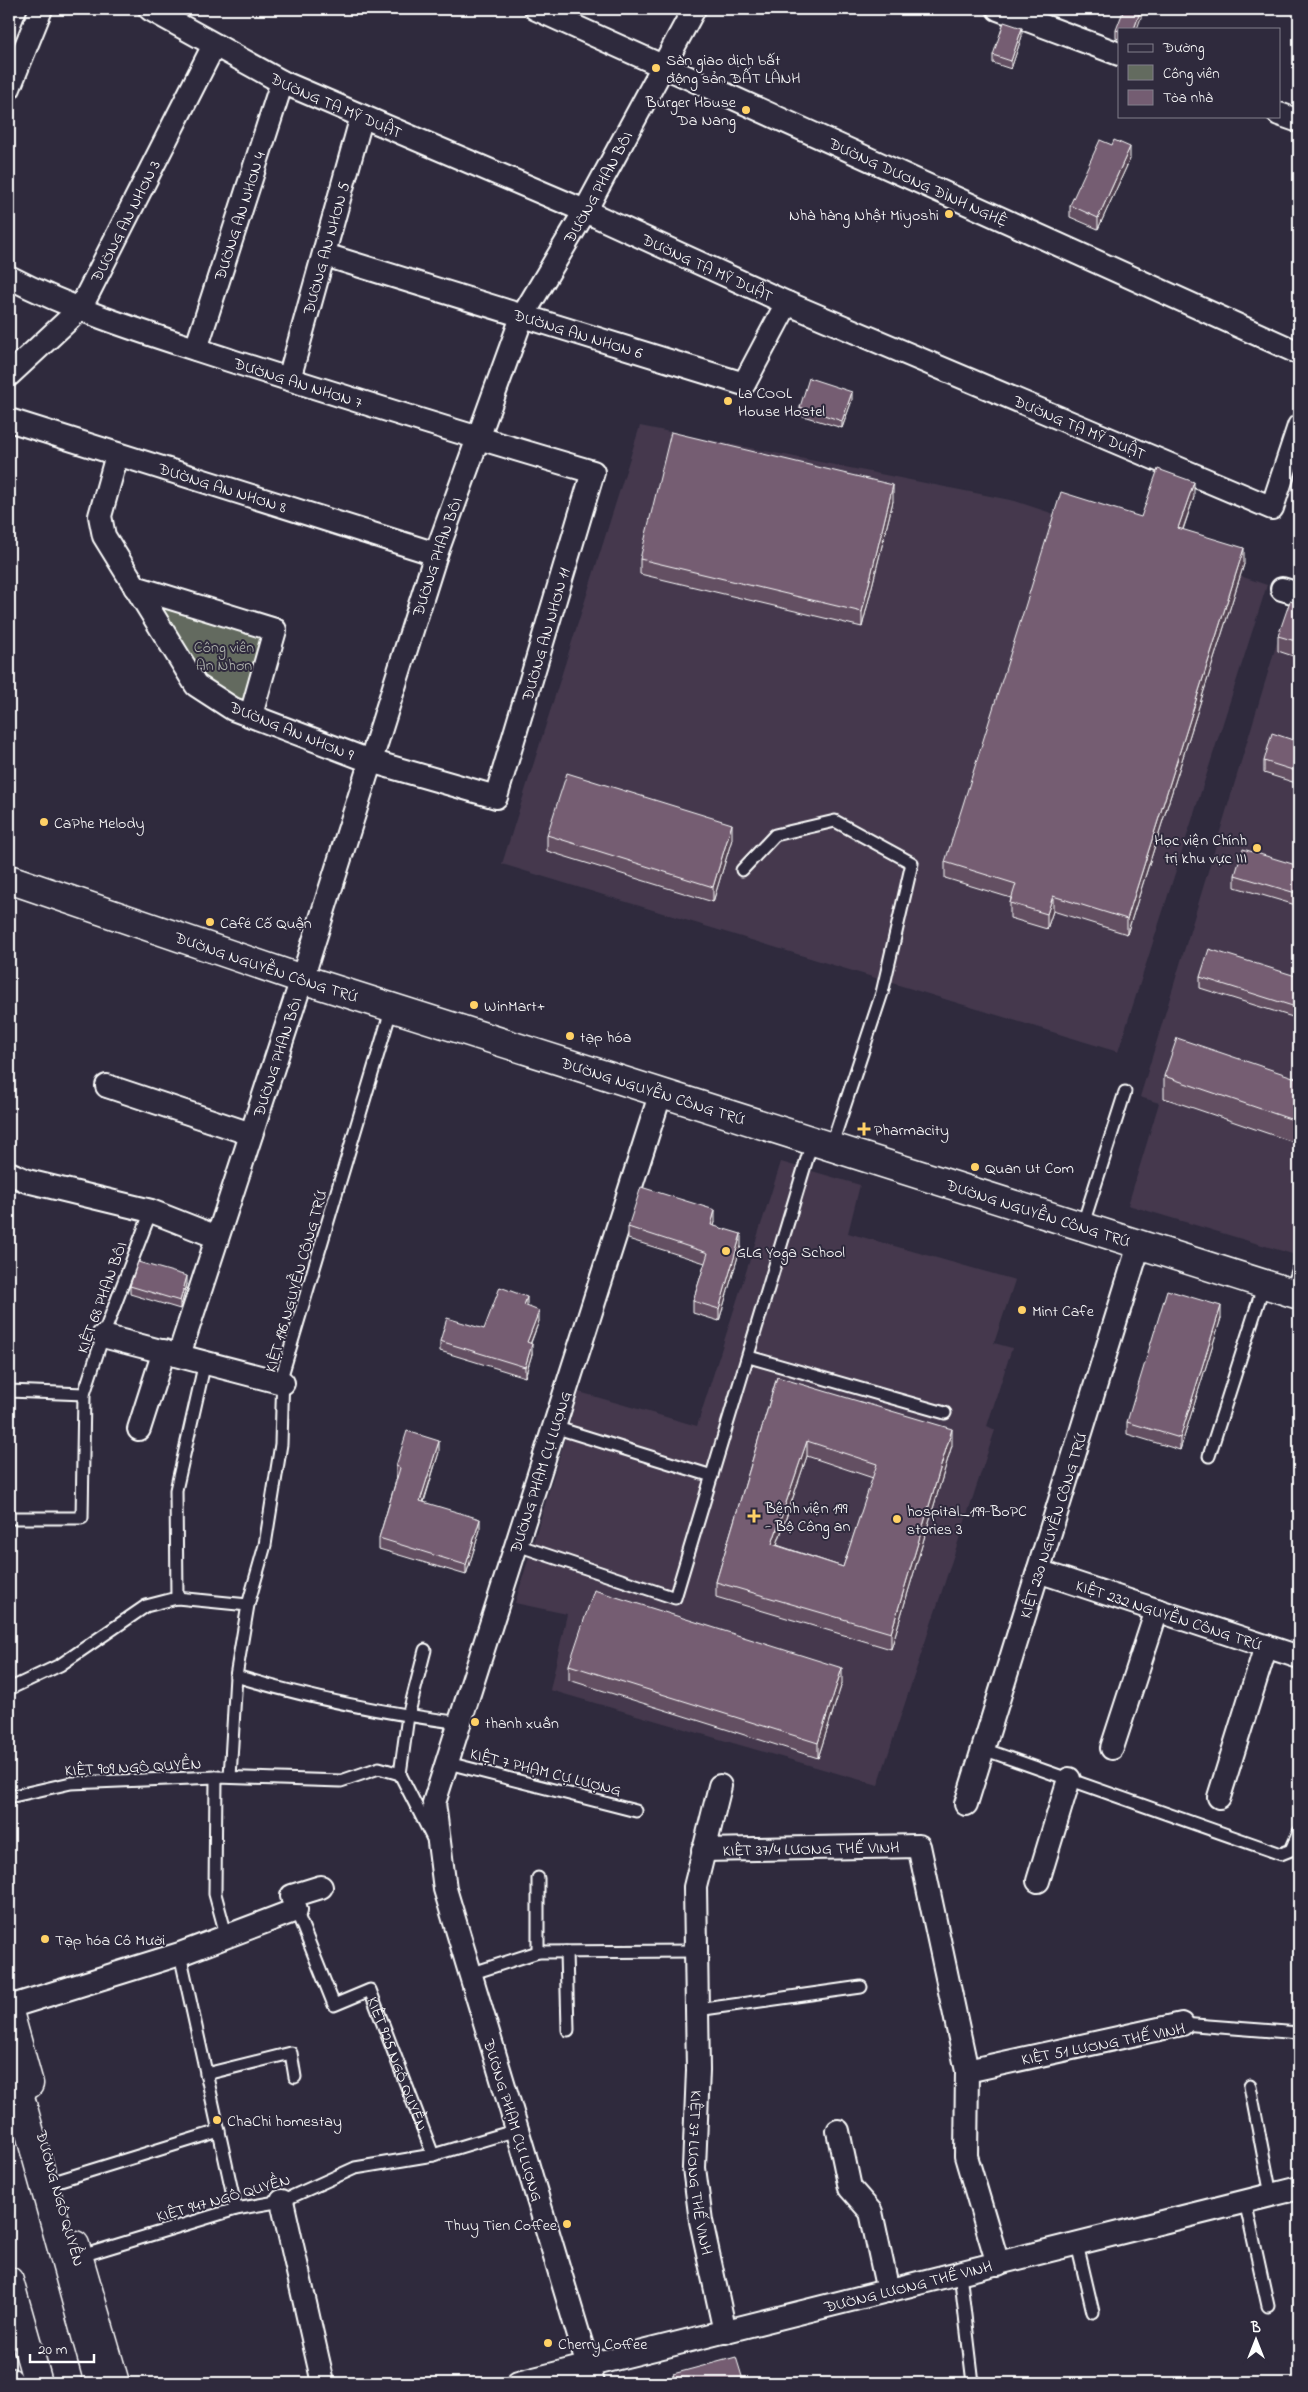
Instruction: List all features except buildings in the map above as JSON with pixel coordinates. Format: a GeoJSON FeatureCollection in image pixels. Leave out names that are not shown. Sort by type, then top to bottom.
{"type":"FeatureCollection","features":[{"type":"Feature","properties":{"kind":"main road","name":"ĐƯỜNG NGUYỄN CÔNG TRỨ"},"geometry":{"type":"LineString","coordinates":[[9,879],[302,979],[1139,1245],[1264,1284],[1297,1285]]}},
{"type":"Feature","properties":{"kind":"main road","name":"ĐƯỜNG NGÔ QUYỀN"},"geometry":{"type":"LineString","coordinates":[[9,2012],[114,2383]]}},
{"type":"Feature","properties":{"kind":"main road","name":"ĐƯỜNG NGÔ QUYỀN"},"geometry":{"type":"LineString","coordinates":[[9,2057],[99,2383]]}},
{"type":"Feature","properties":{"kind":"main road"},"geometry":{"type":"LineString","coordinates":[[9,2281],[38,2383]]}},
{"type":"Feature","properties":{"kind":"street"},"geometry":{"type":"LineString","coordinates":[[9,88],[41,9]]}},
{"type":"Feature","properties":{"kind":"street","name":"ĐƯỜNG TẠ MỸ DUẬT"},"geometry":{"type":"LineString","coordinates":[[150,9],[282,82],[585,211],[787,303],[1272,508],[1299,426]]}},
{"type":"Feature","properties":{"kind":"street","name":"ĐƯỜNG DƯƠNG ĐÌNH NGHỆ"},"geometry":{"type":"LineString","coordinates":[[536,9],[1299,353]]}},
{"type":"Feature","properties":{"kind":"street","name":"ĐƯỜNG PHAN BÔI"},"geometry":{"type":"LineString","coordinates":[[139,1429],[172,1353],[217,1237],[302,979],[436,554],[522,317],[585,211],[662,65],[694,9]]}},
{"type":"Feature","properties":{"kind":"street"},"geometry":{"type":"LineString","coordinates":[[998,9],[1118,54]]}},
{"type":"Feature","properties":{"kind":"street","name":"ĐƯỜNG AN NHƠN 3"},"geometry":{"type":"LineString","coordinates":[[9,375],[80,309],[214,45]]}},
{"type":"Feature","properties":{"kind":"street","name":"ĐƯỜNG AN NHƠN 4"},"geometry":{"type":"LineString","coordinates":[[196,349],[282,82]]}},
{"type":"Feature","properties":{"kind":"street"},"geometry":{"type":"LineString","coordinates":[[1280,114],[1299,121]]}},
{"type":"Feature","properties":{"kind":"street","name":"ĐƯỜNG AN NHƠN 5"},"geometry":{"type":"LineString","coordinates":[[289,379],[325,255],[362,116]]}},
{"type":"Feature","properties":{"kind":"street","name":"ĐƯỜNG AN NHƠN 6"},"geometry":{"type":"LineString","coordinates":[[325,255],[744,384],[787,303]]}},
{"type":"Feature","properties":{"kind":"street","name":"ĐƯỜNG AN NHƠN 7"},"geometry":{"type":"LineString","coordinates":[[9,278],[80,309],[196,349],[477,438],[592,472]]}},
{"type":"Feature","properties":{"kind":"street","name":"ĐƯỜNG AN NHƠN 8"},"geometry":{"type":"LineString","coordinates":[[9,420],[436,554]]}},
{"type":"Feature","properties":{"kind":"street","name":"ĐƯỜNG AN NHƠN 9"},"geometry":{"type":"LineString","coordinates":[[117,455],[100,516],[104,536],[196,684],[233,709],[370,761],[496,796]]}},
{"type":"Feature","properties":{"kind":"street","name":"ĐƯỜNG AN NHƠN 11"},"geometry":{"type":"LineString","coordinates":[[496,796],[592,472]]}},
{"type":"Feature","properties":{"kind":"street"},"geometry":{"type":"LineString","coordinates":[[135,587],[275,630],[251,715]]}},
{"type":"Feature","properties":{"kind":"street","name":"ĐƯỜNG PHAN BÔI"},"geometry":{"type":"LineString","coordinates":[[107,1086],[251,1134]]}},
{"type":"Feature","properties":{"kind":"street","name":"ĐƯỜNG PHẠM CỰ LƯỢNG"},"geometry":{"type":"LineString","coordinates":[[590,2375],[445,1889],[434,1803],[462,1723],[661,1092]]}},
{"type":"Feature","properties":{"kind":"street"},"geometry":{"type":"LineString","coordinates":[[9,1173],[27,1181],[151,1211],[217,1237]]}},
{"type":"Feature","properties":{"kind":"street","name":"KIỆT 230 NGUYỄN CÔNG TRỨ"},"geometry":{"type":"LineString","coordinates":[[966,1804],[1139,1245]]}},
{"type":"Feature","properties":{"kind":"street"},"geometry":{"type":"LineString","coordinates":[[103,1336],[283,1383]]}},
{"type":"Feature","properties":{"kind":"street","name":"KIỆT 232 NGUYỄN CÔNG TRỨ"},"geometry":{"type":"LineString","coordinates":[[1038,1571],[1299,1657]]}},
{"type":"Feature","properties":{"kind":"street"},"geometry":{"type":"LineString","coordinates":[[1112,1748],[1157,1610]]}},
{"type":"Feature","properties":{"kind":"street"},"geometry":{"type":"LineString","coordinates":[[1219,1797],[1266,1646]]}},
{"type":"Feature","properties":{"kind":"street"},"geometry":{"type":"LineString","coordinates":[[1038,1881],[1069,1780]]}},
{"type":"Feature","properties":{"kind":"street","name":"KIỆT 37 LƯƠNG THẾ VINH"},"geometry":{"type":"LineString","coordinates":[[720,1786],[703,1850],[696,1887],[698,2070],[694,2168],[701,2220],[725,2332]]}},
{"type":"Feature","properties":{"kind":"street","name":"KIỆT 37/4 LƯƠNG THẾ VINH"},"geometry":{"type":"LineString","coordinates":[[703,1850],[919,1846],[967,2071]]}},
{"type":"Feature","properties":{"kind":"street"},"geometry":{"type":"LineString","coordinates":[[9,2007],[226,1938],[296,1910],[292,1896],[321,1887]]}},
{"type":"Feature","properties":{"kind":"street","name":"KIỆT 51 LƯƠNG THẾ VINH"},"geometry":{"type":"LineString","coordinates":[[967,2071],[1182,2024]]}},
{"type":"Feature","properties":{"kind":"street"},"geometry":{"type":"LineString","coordinates":[[967,2071],[966,2156],[998,2264]]}},
{"type":"Feature","properties":{"kind":"street"},"geometry":{"type":"LineString","coordinates":[[838,2131],[850,2188],[871,2212],[888,2292]]}},
{"type":"Feature","properties":{"kind":"street","name":"ĐƯỜNG LƯƠNG THẾ VINH"},"geometry":{"type":"LineString","coordinates":[[518,2383],[590,2375],[725,2332],[1299,2188]]}},
{"type":"Feature","properties":{"kind":"street"},"geometry":{"type":"LineString","coordinates":[[282,2200],[323,2383]]}},
{"type":"Feature","properties":{"kind":"lane"},"geometry":{"type":"LineString","coordinates":[[517,1545],[675,1598],[749,1357],[822,1145],[882,993],[912,863],[835,821],[775,835],[742,870]]}},
{"type":"Feature","properties":{"kind":"lane","name":"KIỆT 196 NGUYỄN CÔNG TRỨ"},"geometry":{"type":"LineString","coordinates":[[230,1777],[236,1676],[248,1605],[265,1544],[280,1453],[283,1372],[392,1007]]}},
{"type":"Feature","properties":{"kind":"lane"},"geometry":{"type":"LineString","coordinates":[[1082,1227],[1125,1092]]}},
{"type":"Feature","properties":{"kind":"lane","name":"KIỆT 68 PHAN BÔI"},"geometry":{"type":"LineString","coordinates":[[9,1514],[13,1518],[82,1518],[84,1394],[103,1336],[151,1211]]}},
{"type":"Feature","properties":{"kind":"lane"},"geometry":{"type":"LineString","coordinates":[[1209,1456],[1264,1284]]}},
{"type":"Feature","properties":{"kind":"lane"},"geometry":{"type":"LineString","coordinates":[[749,1357],[945,1413]]}},
{"type":"Feature","properties":{"kind":"lane"},"geometry":{"type":"LineString","coordinates":[[177,1598],[176,1490],[206,1362]]}},
{"type":"Feature","properties":{"kind":"lane"},"geometry":{"type":"LineString","coordinates":[[9,1391],[84,1394]]}},
{"type":"Feature","properties":{"kind":"lane"},"geometry":{"type":"LineString","coordinates":[[554,1427],[712,1476]]}},
{"type":"Feature","properties":{"kind":"lane"},"geometry":{"type":"LineString","coordinates":[[9,1690],[60,1665],[146,1606],[177,1598],[248,1605]]}},
{"type":"Feature","properties":{"kind":"lane"},"geometry":{"type":"LineString","coordinates":[[400,1774],[408,1716],[426,1650]]}},
{"type":"Feature","properties":{"kind":"lane"},"geometry":{"type":"LineString","coordinates":[[236,1676],[292,1694],[408,1716],[462,1723]]}},
{"type":"Feature","properties":{"kind":"lane"},"geometry":{"type":"LineString","coordinates":[[983,1749],[1281,1854],[1291,1850],[1299,1832]]}},
{"type":"Feature","properties":{"kind":"lane","name":"KIỆT 7 PHẠM CỰ LƯỢNG"},"geometry":{"type":"LineString","coordinates":[[448,1763],[636,1811]]}},
{"type":"Feature","properties":{"kind":"lane","name":"KIỆT 909 NGÔ QUYỀN"},"geometry":{"type":"LineString","coordinates":[[9,1797],[71,1783],[216,1777],[341,1781],[379,1768],[400,1774]]}},
{"type":"Feature","properties":{"kind":"lane","name":"ĐƯỜNG PHẠM CỰ LƯỢNG"},"geometry":{"type":"LineString","coordinates":[[400,1774],[441,1855]]}},
{"type":"Feature","properties":{"kind":"lane"},"geometry":{"type":"LineString","coordinates":[[216,1777],[215,1894],[226,1938]]}},
{"type":"Feature","properties":{"kind":"lane"},"geometry":{"type":"LineString","coordinates":[[538,1878],[538,1952]]}},
{"type":"Feature","properties":{"kind":"lane","name":"KIỆT 925 NGÔ QUYỀN"},"geometry":{"type":"LineString","coordinates":[[296,1910],[334,2005],[370,1990],[433,2155]]}},
{"type":"Feature","properties":{"kind":"lane"},"geometry":{"type":"LineString","coordinates":[[470,1974],[538,1952],[696,1950]]}},
{"type":"Feature","properties":{"kind":"lane"},"geometry":{"type":"LineString","coordinates":[[566,1952],[568,2030]]}},
{"type":"Feature","properties":{"kind":"lane"},"geometry":{"type":"LineString","coordinates":[[180,1954],[236,2209]]}},
{"type":"Feature","properties":{"kind":"lane"},"geometry":{"type":"LineString","coordinates":[[697,2010],[861,1987]]}},
{"type":"Feature","properties":{"kind":"lane","name":"KIỆT 51 LƯƠNG THẾ VINH"},"geometry":{"type":"LineString","coordinates":[[1182,2024],[1299,2033]]}},
{"type":"Feature","properties":{"kind":"lane"},"geometry":{"type":"LineString","coordinates":[[206,2074],[291,2053],[295,2077]]}},
{"type":"Feature","properties":{"kind":"lane"},"geometry":{"type":"LineString","coordinates":[[1250,2086],[1271,2195]]}},
{"type":"Feature","properties":{"kind":"lane","name":"KIỆT 947 NGÔ QUYỀN"},"geometry":{"type":"LineString","coordinates":[[78,2257],[236,2209],[282,2200],[355,2168],[433,2155],[517,2130]]}},
{"type":"Feature","properties":{"kind":"lane"},"geometry":{"type":"LineString","coordinates":[[57,2181],[219,2131]]}},
{"type":"Feature","properties":{"kind":"lane"},"geometry":{"type":"LineString","coordinates":[[1245,2201],[1268,2306]]}},
{"type":"Feature","properties":{"kind":"lane"},"geometry":{"type":"LineString","coordinates":[[1077,2244],[1093,2312]]}},
{"type":"Feature","properties":{"kind":"lane"},"geometry":{"type":"LineString","coordinates":[[960,2273],[973,2383]]}},
{"type":"Feature","properties":{"kind":"shaded area"},"geometry":{"type":"Polygon","coordinates":[[[640,426],[1015,501],[1267,585],[1118,1052],[502,864],[640,426]]]}},
{"type":"Feature","properties":{"kind":"shaded area","name":"Học viện Chính trị khu vực III"},"geometry":{"type":"Polygon","coordinates":[[[1291,596],[1299,599],[1299,1256],[1128,1205],[1159,1103],[1140,1097],[1291,596]]]}},
{"type":"Feature","properties":{"kind":"shaded area","name":"Bệnh viện 199 - Bộ Công an"},"geometry":{"type":"Polygon","coordinates":[[[781,1162],[860,1185],[848,1233],[1015,1280],[994,1343],[1012,1348],[987,1426],[995,1430],[878,1785],[550,1690],[567,1614],[515,1603],[579,1392],[697,1426],[781,1162]]]}},
{"type":"Feature","properties":{"kind":"green space","name":"Công viên An Nhơn"},"geometry":{"type":"Polygon","coordinates":[[[144,594],[270,634],[248,710],[198,679],[144,594]]]}},
{"type":"Feature","properties":{"kind":"place","name":"Sàn giao dịch bất động sản ĐẤT LÀNH"},"geometry":{"type":"Point","coordinates":[656,68]}},
{"type":"Feature","properties":{"kind":"place","name":"Burger House Da Nang"},"geometry":{"type":"Point","coordinates":[746,110]}},
{"type":"Feature","properties":{"kind":"place","name":"Nhà hàng Nhật Miyoshi"},"geometry":{"type":"Point","coordinates":[949,214]}},
{"type":"Feature","properties":{"kind":"place","name":"La COOL House Hostel"},"geometry":{"type":"Point","coordinates":[728,401]}},
{"type":"Feature","properties":{"kind":"place","name":"CaPhe Melody"},"geometry":{"type":"Point","coordinates":[44,822]}},
{"type":"Feature","properties":{"kind":"place","name":"Học viện Chính trị khu vực III"},"geometry":{"type":"Point","coordinates":[1257,848]}},
{"type":"Feature","properties":{"kind":"place","name":"Café Cố Quận"},"geometry":{"type":"Point","coordinates":[210,922]}},
{"type":"Feature","properties":{"kind":"place","name":"WinMart+"},"geometry":{"type":"Point","coordinates":[474,1005]}},
{"type":"Feature","properties":{"kind":"place","name":"tạp hóa"},"geometry":{"type":"Point","coordinates":[570,1036]}},
{"type":"Feature","properties":{"kind":"place","name":"Pharmacity"},"geometry":{"type":"Point","coordinates":[864,1129]}},
{"type":"Feature","properties":{"kind":"place","name":"Quan Ut Com"},"geometry":{"type":"Point","coordinates":[975,1167]}},
{"type":"Feature","properties":{"kind":"place","name":"GLG Yoga School"},"geometry":{"type":"Point","coordinates":[726,1251]}},
{"type":"Feature","properties":{"kind":"place","name":"Mint Cafe"},"geometry":{"type":"Point","coordinates":[1022,1310]}},
{"type":"Feature","properties":{"kind":"place","name":"Bệnh viện 199 - Bộ Công an"},"geometry":{"type":"Point","coordinates":[754,1516]}},
{"type":"Feature","properties":{"kind":"place","name":"hospital_199-BoPC stories 3"},"geometry":{"type":"Point","coordinates":[897,1519]}},
{"type":"Feature","properties":{"kind":"place","name":"thanh xuân"},"geometry":{"type":"Point","coordinates":[475,1722]}},
{"type":"Feature","properties":{"kind":"place","name":"Tạp hóa Cô Mười"},"geometry":{"type":"Point","coordinates":[45,1939]}},
{"type":"Feature","properties":{"kind":"place","name":"ChaChi homestay"},"geometry":{"type":"Point","coordinates":[217,2120]}},
{"type":"Feature","properties":{"kind":"place","name":"Thuy Tien Coffee"},"geometry":{"type":"Point","coordinates":[567,2224]}},
{"type":"Feature","properties":{"kind":"place","name":"Cherry Coffee"},"geometry":{"type":"Point","coordinates":[548,2343]}}]}
